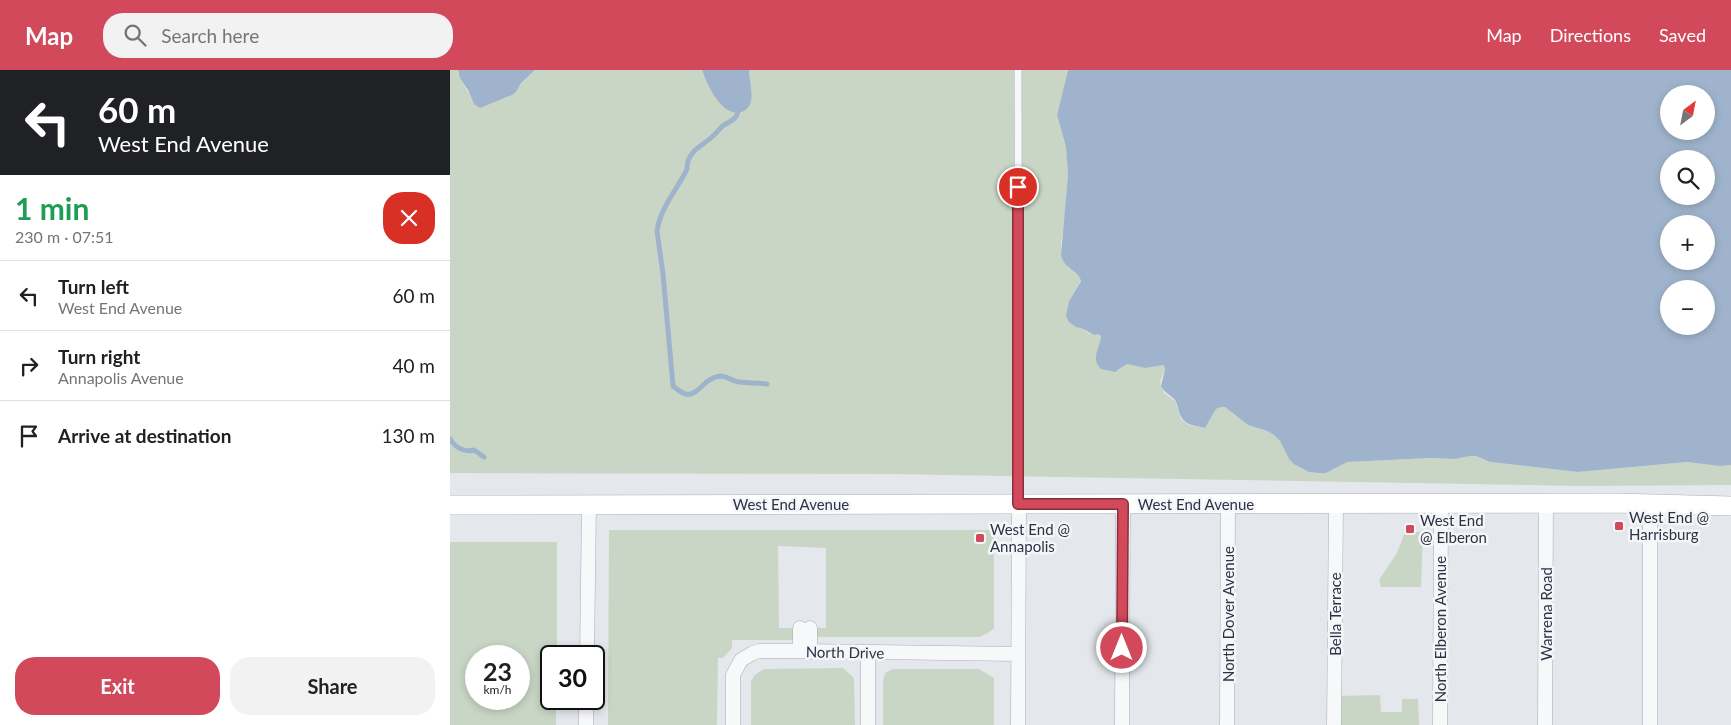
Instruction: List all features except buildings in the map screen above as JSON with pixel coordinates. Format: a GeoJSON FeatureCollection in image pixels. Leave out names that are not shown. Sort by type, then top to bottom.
{"type":"FeatureCollection","features":[{"type":"Feature","properties":{"kind":"main road","name":"West End Avenue"},"geometry":{"type":"LineString","coordinates":[[450,505],[1546,503],[1731,506]]}},
{"type":"Feature","properties":{"kind":"street","name":"North Dover Avenue"},"geometry":{"type":"LineString","coordinates":[[1227,725],[1228,503]]}},
{"type":"Feature","properties":{"kind":"street","name":"Bella Terrace"},"geometry":{"type":"LineString","coordinates":[[1334,725],[1336,503]]}},
{"type":"Feature","properties":{"kind":"street","name":"North Elberon Avenue"},"geometry":{"type":"LineString","coordinates":[[1440,725],[1441,503]]}},
{"type":"Feature","properties":{"kind":"street","name":"Warrena Road"},"geometry":{"type":"LineString","coordinates":[[1545,725],[1546,503]]}},
{"type":"Feature","properties":{"kind":"street"},"geometry":{"type":"LineString","coordinates":[[1018,504],[1018,725]]}},
{"type":"Feature","properties":{"kind":"street"},"geometry":{"type":"LineString","coordinates":[[1122,725],[1123,504]]}},
{"type":"Feature","properties":{"kind":"street"},"geometry":{"type":"LineString","coordinates":[[1650,504],[1650,725]]}},
{"type":"Feature","properties":{"kind":"street"},"geometry":{"type":"LineString","coordinates":[[587,645],[589,505]]}},
{"type":"Feature","properties":{"kind":"street"},"geometry":{"type":"LineString","coordinates":[[805,628],[805,651]]}},
{"type":"Feature","properties":{"kind":"street","name":"North Drive"},"geometry":{"type":"LineString","coordinates":[[733,725],[733,674],[740,660],[759,651],[1018,654]]}},
{"type":"Feature","properties":{"kind":"street"},"geometry":{"type":"LineString","coordinates":[[868,653],[868,725]]}},
{"type":"Feature","properties":{"kind":"street"},"geometry":{"type":"LineString","coordinates":[[586,710],[586,725]]}},
{"type":"Feature","properties":{"kind":"lane"},"geometry":{"type":"LineString","coordinates":[[1018,70],[1018,504]]}},
{"type":"Feature","properties":{"kind":"green space"},"geometry":{"type":"Polygon","coordinates":[[[450,70],[458,70],[474,104],[506,98],[516,92],[521,83],[535,70],[702,70],[712,91],[751,94],[749,70],[1068,70],[1057,115],[1066,147],[1068,175],[1061,245],[1068,268],[1078,274],[1081,280],[1069,301],[1083,329],[1101,336],[1097,355],[1099,367],[1119,370],[1127,364],[1145,368],[1164,365],[1165,370],[1160,382],[1164,393],[1175,401],[1181,419],[1189,425],[1205,428],[1216,409],[1225,407],[1248,425],[1274,435],[1280,441],[1289,459],[1309,472],[1318,473],[1326,473],[1346,462],[1431,458],[1455,459],[1470,456],[1476,456],[1490,462],[1578,472],[1687,462],[1720,466],[1731,465],[1731,485],[1582,486],[892,474],[450,473],[450,70]]]}},
{"type":"Feature","properties":{"kind":"green space"},"geometry":{"type":"Polygon","coordinates":[[[609,530],[994,530],[994,628],[979,637],[809,637],[810,628],[826,628],[826,548],[778,546],[779,628],[800,628],[800,640],[732,640],[732,648],[723,658],[718,658],[717,725],[608,725],[609,530]]]}},
{"type":"Feature","properties":{"kind":"green space"},"geometry":{"type":"Polygon","coordinates":[[[1405,532],[1423,532],[1421,587],[1381,587],[1379,580],[1397,553],[1405,532]]]}},
{"type":"Feature","properties":{"kind":"green space"},"geometry":{"type":"Polygon","coordinates":[[[450,542],[557,542],[557,645],[540,645],[540,710],[556,710],[556,725],[450,725],[450,542]]]}},
{"type":"Feature","properties":{"kind":"green space"},"geometry":{"type":"Polygon","coordinates":[[[843,668],[854,678],[855,725],[751,725],[751,682],[758,672],[765,669],[843,668]]]}},
{"type":"Feature","properties":{"kind":"green space"},"geometry":{"type":"Polygon","coordinates":[[[893,669],[979,669],[994,678],[994,725],[883,725],[883,682],[885,673],[893,669]]]}},
{"type":"Feature","properties":{"kind":"green space"},"geometry":{"type":"Polygon","coordinates":[[[1380,695],[1381,712],[1402,712],[1402,699],[1418,699],[1419,725],[1340,725],[1338,696],[1380,695]]]}},
{"type":"Feature","properties":{"kind":"water"},"geometry":{"type":"Polygon","coordinates":[[[458,70],[535,70],[521,83],[512,95],[480,108],[474,104],[460,78],[458,70]]]}},
{"type":"Feature","properties":{"kind":"water"},"geometry":{"type":"Polygon","coordinates":[[[702,70],[749,70],[751,97],[748,108],[741,112],[727,110],[711,91],[702,70]]]}},
{"type":"Feature","properties":{"kind":"water"},"geometry":{"type":"Polygon","coordinates":[[[1068,70],[1731,70],[1731,465],[1720,466],[1687,462],[1578,472],[1490,462],[1476,456],[1470,456],[1455,459],[1431,458],[1347,462],[1326,473],[1318,473],[1309,472],[1294,464],[1289,459],[1280,441],[1274,435],[1248,425],[1225,407],[1216,409],[1205,428],[1189,424],[1181,417],[1175,400],[1161,386],[1165,370],[1164,365],[1145,368],[1127,364],[1115,372],[1101,369],[1096,361],[1096,357],[1101,336],[1076,327],[1069,322],[1066,316],[1069,301],[1081,281],[1077,274],[1066,265],[1061,255],[1068,175],[1066,147],[1057,115],[1068,70]]]}},
{"type":"Feature","properties":{"kind":"waterway"},"geometry":{"type":"LineString","coordinates":[[738,112],[734,119],[722,126],[695,150],[689,158],[687,169],[665,207],[657,231],[663,274],[673,386],[682,393],[690,394],[698,390],[709,380],[720,376],[739,382],[767,384]]}},
{"type":"Feature","properties":{"kind":"waterway"},"geometry":{"type":"LineString","coordinates":[[450,439],[460,449],[474,450],[484,457]]}},
{"type":"Feature","properties":{"kind":"place","name":"West End @ Harrisburg"},"geometry":{"type":"Point","coordinates":[1619,526]}},
{"type":"Feature","properties":{"kind":"place","name":"West End @ Elberon"},"geometry":{"type":"Point","coordinates":[1410,529]}},
{"type":"Feature","properties":{"kind":"place","name":"West End @ Annapolis"},"geometry":{"type":"Point","coordinates":[980,538]}},
{"type":"Feature","properties":{"kind":"route"},"geometry":{"type":"LineString","coordinates":[[1018,187],[1018,504],[1123,504],[1122,648]]}}]}
